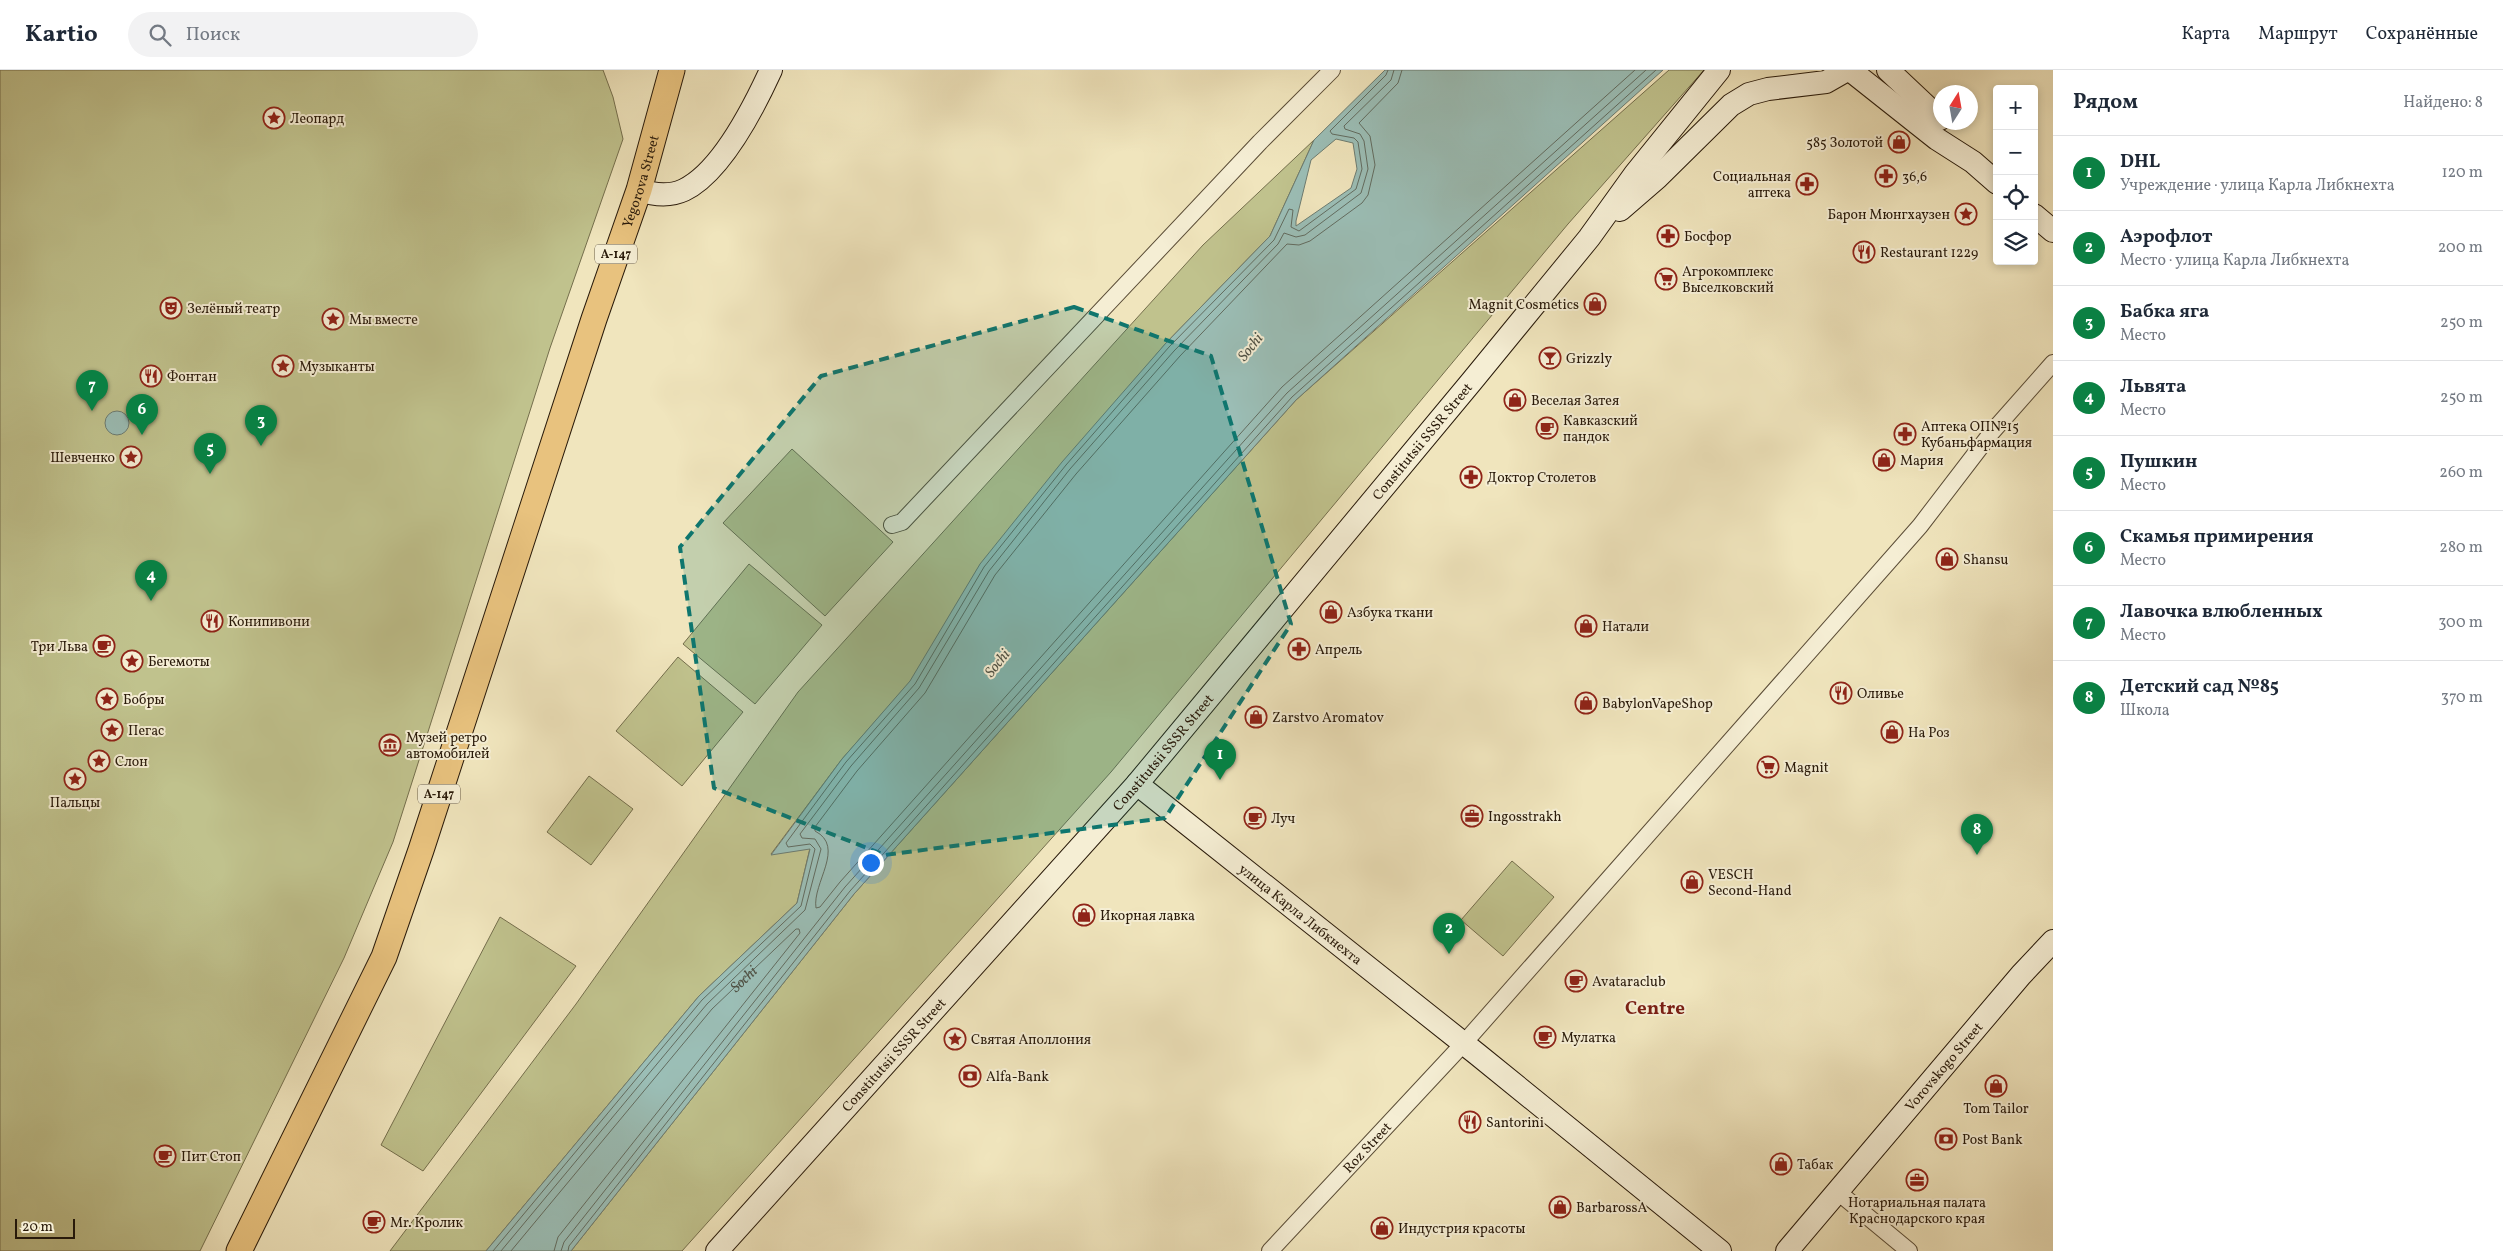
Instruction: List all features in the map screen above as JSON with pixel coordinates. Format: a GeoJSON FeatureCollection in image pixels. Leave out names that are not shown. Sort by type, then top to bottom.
{"type":"FeatureCollection","features":[{"type":"Feature","properties":{"kind":"main road","name":"Yegorova Street"},"geometry":{"type":"LineString","coordinates":[[239,1251],[384,957],[424,842],[594,319],[639,190],[672,70]]}},
{"type":"Feature","properties":{"kind":"main road"},"geometry":{"type":"LineString","coordinates":[[639,190],[655,195],[669,194],[684,190],[700,178],[714,164],[745,120],[771,70]]}},
{"type":"Feature","properties":{"kind":"main road"},"geometry":{"type":"LineString","coordinates":[[1589,238],[1635,174],[1720,70]]}},
{"type":"Feature","properties":{"kind":"main road"},"geometry":{"type":"LineString","coordinates":[[1589,238],[1657,178],[1731,105],[1750,94],[1768,89],[1826,82],[1848,70],[1937,139],[1973,162],[1993,179]]}},
{"type":"Feature","properties":{"kind":"main road"},"geometry":{"type":"LineString","coordinates":[[1888,70],[1933,112]]}},
{"type":"Feature","properties":{"kind":"main road"},"geometry":{"type":"LineString","coordinates":[[1950,130],[1973,162]]}},
{"type":"Feature","properties":{"kind":"main road"},"geometry":{"type":"LineString","coordinates":[[2038,218],[2053,231]]}},
{"type":"Feature","properties":{"kind":"main road","name":"Constitutsii SSSR Street"},"geometry":{"type":"LineString","coordinates":[[717,1251],[1137,784],[1589,238]]}},
{"type":"Feature","properties":{"kind":"main road","name":"улица Карла Либкнехта"},"geometry":{"type":"LineString","coordinates":[[1137,784],[1464,1043],[1720,1251]]}},
{"type":"Feature","properties":{"kind":"main road","name":"Vorovskogo Street"},"geometry":{"type":"LineString","coordinates":[[1787,1251],[2021,975],[2053,941]]}},
{"type":"Feature","properties":{"kind":"street"},"geometry":{"type":"LineString","coordinates":[[892,525],[902,522],[1260,142],[1332,70]]}},
{"type":"Feature","properties":{"kind":"street","name":"Roz Street"},"geometry":{"type":"LineString","coordinates":[[1270,1251],[1464,1043],[1920,526],[1992,432],[2053,363]]}},
{"type":"Feature","properties":{"kind":"street"},"geometry":{"type":"LineString","coordinates":[[1838,1192],[1909,1251]]}},
{"type":"Feature","properties":{"kind":"highlighted area"},"geometry":{"type":"Polygon","coordinates":[[[1074,307],[1211,356],[1291,624],[1165,818],[885,855],[714,788],[680,547],[821,376],[1074,307]]]}},
{"type":"Feature","properties":{"kind":"green space"},"geometry":{"type":"Polygon","coordinates":[[[0,70],[603,70],[613,97],[623,139],[550,348],[393,842],[344,958],[200,1251],[0,1251],[0,70]]]}},
{"type":"Feature","properties":{"kind":"green space"},"geometry":{"type":"Polygon","coordinates":[[[1669,70],[1704,70],[1568,224],[1111,772],[682,1251],[571,1251],[854,894],[1296,400],[1669,70]]]}},
{"type":"Feature","properties":{"kind":"green space"},"geometry":{"type":"Polygon","coordinates":[[[1314,140],[1270,236],[1166,343],[980,565],[911,681],[842,759],[771,854],[810,848],[797,903],[699,996],[486,1251],[390,1251],[576,1004],[798,692],[1203,245],[1314,140]]]}},
{"type":"Feature","properties":{"kind":"green space"},"geometry":{"type":"Polygon","coordinates":[[[792,449],[893,542],[825,616],[723,523],[792,449]]]}},
{"type":"Feature","properties":{"kind":"green space"},"geometry":{"type":"Polygon","coordinates":[[[749,564],[822,625],[755,704],[683,644],[749,564]]]}},
{"type":"Feature","properties":{"kind":"green space"},"geometry":{"type":"Polygon","coordinates":[[[678,657],[743,712],[682,786],[616,731],[678,657]]]}},
{"type":"Feature","properties":{"kind":"green space"},"geometry":{"type":"Polygon","coordinates":[[[589,776],[633,809],[591,865],[547,832],[589,776]]]}},
{"type":"Feature","properties":{"kind":"green space"},"geometry":{"type":"Polygon","coordinates":[[[1512,861],[1554,897],[1503,956],[1461,920],[1512,861]]]}},
{"type":"Feature","properties":{"kind":"green space"},"geometry":{"type":"Polygon","coordinates":[[[500,917],[576,966],[423,1171],[381,1145],[500,917]]]}},
{"type":"Feature","properties":{"kind":"water","name":"Sochi"},"geometry":{"type":"Polygon","coordinates":[[[1385,70],[1663,70],[1296,400],[854,894],[571,1251],[486,1251],[699,996],[797,903],[810,849],[771,855],[842,759],[910,681],[980,564],[1062,462],[1166,343],[1270,236],[1314,140],[1385,70]],[[1336,139],[1311,160],[1296,226],[1351,188],[1357,169],[1353,143],[1336,139]]]}},
{"type":"Feature","properties":{"kind":"water"},"geometry":{"type":"Polygon","coordinates":[[[117,411],[126,414],[129,423],[126,432],[117,435],[108,432],[105,423],[108,414],[117,411]]]}},
{"type":"Feature","properties":{"kind":"place","name":"Леопард"},"geometry":{"type":"Point","coordinates":[274,118]}},
{"type":"Feature","properties":{"kind":"place","name":"585 Золотой"},"geometry":{"type":"Point","coordinates":[1899,142]}},
{"type":"Feature","properties":{"kind":"place","name":"36,6"},"geometry":{"type":"Point","coordinates":[1886,176]}},
{"type":"Feature","properties":{"kind":"place","name":"Социальная аптека"},"geometry":{"type":"Point","coordinates":[1807,184]}},
{"type":"Feature","properties":{"kind":"place","name":"Барон Мюнгхаузен"},"geometry":{"type":"Point","coordinates":[1966,214]}},
{"type":"Feature","properties":{"kind":"place","name":"Босфор"},"geometry":{"type":"Point","coordinates":[1668,236]}},
{"type":"Feature","properties":{"kind":"place","name":"Restaurant 1229"},"geometry":{"type":"Point","coordinates":[1864,252]}},
{"type":"Feature","properties":{"kind":"place","name":"Агрокомплекс Выселковский"},"geometry":{"type":"Point","coordinates":[1666,279]}},
{"type":"Feature","properties":{"kind":"place","name":"Magnit Cosmetics"},"geometry":{"type":"Point","coordinates":[1595,304]}},
{"type":"Feature","properties":{"kind":"place","name":"Зелёный театр"},"geometry":{"type":"Point","coordinates":[171,308]}},
{"type":"Feature","properties":{"kind":"place","name":"Мы вместе"},"geometry":{"type":"Point","coordinates":[333,319]}},
{"type":"Feature","properties":{"kind":"place","name":"Grizzly"},"geometry":{"type":"Point","coordinates":[1550,358]}},
{"type":"Feature","properties":{"kind":"place","name":"Музыканты"},"geometry":{"type":"Point","coordinates":[283,366]}},
{"type":"Feature","properties":{"kind":"place","name":"Фонтан"},"geometry":{"type":"Point","coordinates":[151,376]}},
{"type":"Feature","properties":{"kind":"place","name":"Веселая Затея"},"geometry":{"type":"Point","coordinates":[1515,400]}},
{"type":"Feature","properties":{"kind":"place","name":"Лавочка влюбленных"},"geometry":{"type":"Point","coordinates":[92,411]}},
{"type":"Feature","properties":{"kind":"place","name":"Кавказский пандок"},"geometry":{"type":"Point","coordinates":[1547,428]}},
{"type":"Feature","properties":{"kind":"place","name":"Аптека ОП№15 Кубаньфармация"},"geometry":{"type":"Point","coordinates":[1905,434]}},
{"type":"Feature","properties":{"kind":"place","name":"Скамья примирения"},"geometry":{"type":"Point","coordinates":[142,435]}},
{"type":"Feature","properties":{"kind":"place","name":"Бабка яга"},"geometry":{"type":"Point","coordinates":[261,446]}},
{"type":"Feature","properties":{"kind":"place","name":"Шевченко"},"geometry":{"type":"Point","coordinates":[131,457]}},
{"type":"Feature","properties":{"kind":"place","name":"Мария"},"geometry":{"type":"Point","coordinates":[1884,460]}},
{"type":"Feature","properties":{"kind":"place","name":"Пушкин"},"geometry":{"type":"Point","coordinates":[210,474]}},
{"type":"Feature","properties":{"kind":"place","name":"Доктор Столетов"},"geometry":{"type":"Point","coordinates":[1471,477]}},
{"type":"Feature","properties":{"kind":"place","name":"Shansu"},"geometry":{"type":"Point","coordinates":[1947,559]}},
{"type":"Feature","properties":{"kind":"place","name":"Львята"},"geometry":{"type":"Point","coordinates":[151,601]}},
{"type":"Feature","properties":{"kind":"place","name":"Азбука ткани"},"geometry":{"type":"Point","coordinates":[1331,612]}},
{"type":"Feature","properties":{"kind":"place","name":"Конипивони"},"geometry":{"type":"Point","coordinates":[212,621]}},
{"type":"Feature","properties":{"kind":"place","name":"Натали"},"geometry":{"type":"Point","coordinates":[1586,626]}},
{"type":"Feature","properties":{"kind":"place","name":"Три Льва"},"geometry":{"type":"Point","coordinates":[104,646]}},
{"type":"Feature","properties":{"kind":"place","name":"Апрель"},"geometry":{"type":"Point","coordinates":[1299,649]}},
{"type":"Feature","properties":{"kind":"place","name":"Бегемоты"},"geometry":{"type":"Point","coordinates":[132,661]}},
{"type":"Feature","properties":{"kind":"place","name":"Оливье"},"geometry":{"type":"Point","coordinates":[1841,693]}},
{"type":"Feature","properties":{"kind":"place","name":"Бобры"},"geometry":{"type":"Point","coordinates":[107,699]}},
{"type":"Feature","properties":{"kind":"place","name":"BabylonVapeShop"},"geometry":{"type":"Point","coordinates":[1586,703]}},
{"type":"Feature","properties":{"kind":"place","name":"Zarstvo Aromatov"},"geometry":{"type":"Point","coordinates":[1256,717]}},
{"type":"Feature","properties":{"kind":"place","name":"Пегас"},"geometry":{"type":"Point","coordinates":[112,730]}},
{"type":"Feature","properties":{"kind":"place","name":"На Роз"},"geometry":{"type":"Point","coordinates":[1892,732]}},
{"type":"Feature","properties":{"kind":"place","name":"Музей ретро автомобилей"},"geometry":{"type":"Point","coordinates":[390,745]}},
{"type":"Feature","properties":{"kind":"place","name":"Слон"},"geometry":{"type":"Point","coordinates":[99,761]}},
{"type":"Feature","properties":{"kind":"place","name":"Magnit"},"geometry":{"type":"Point","coordinates":[1768,767]}},
{"type":"Feature","properties":{"kind":"place","name":"Пальцы"},"geometry":{"type":"Point","coordinates":[75,779]}},
{"type":"Feature","properties":{"kind":"place","name":"DHL"},"geometry":{"type":"Point","coordinates":[1220,780]}},
{"type":"Feature","properties":{"kind":"place","name":"Ingosstrakh"},"geometry":{"type":"Point","coordinates":[1472,816]}},
{"type":"Feature","properties":{"kind":"place","name":"Луч"},"geometry":{"type":"Point","coordinates":[1255,818]}},
{"type":"Feature","properties":{"kind":"place","name":"Детский сад №85"},"geometry":{"type":"Point","coordinates":[1977,855]}},
{"type":"Feature","properties":{"kind":"place","name":"VESCH Second-Hand"},"geometry":{"type":"Point","coordinates":[1692,882]}},
{"type":"Feature","properties":{"kind":"place","name":"Икорная лавка"},"geometry":{"type":"Point","coordinates":[1084,915]}},
{"type":"Feature","properties":{"kind":"place","name":"Аэрофлот"},"geometry":{"type":"Point","coordinates":[1449,954]}},
{"type":"Feature","properties":{"kind":"place","name":"Avataraclub"},"geometry":{"type":"Point","coordinates":[1576,981]}},
{"type":"Feature","properties":{"kind":"place","name":"Мулатка"},"geometry":{"type":"Point","coordinates":[1545,1037]}},
{"type":"Feature","properties":{"kind":"place","name":"Святая Аполлония"},"geometry":{"type":"Point","coordinates":[955,1039]}},
{"type":"Feature","properties":{"kind":"place","name":"Alfa-Bank"},"geometry":{"type":"Point","coordinates":[970,1076]}},
{"type":"Feature","properties":{"kind":"place","name":"Tom Tailor"},"geometry":{"type":"Point","coordinates":[1996,1086]}},
{"type":"Feature","properties":{"kind":"place","name":"Santorini"},"geometry":{"type":"Point","coordinates":[1470,1122]}},
{"type":"Feature","properties":{"kind":"place","name":"Post Bank"},"geometry":{"type":"Point","coordinates":[1946,1139]}},
{"type":"Feature","properties":{"kind":"place","name":"Пит Стоп"},"geometry":{"type":"Point","coordinates":[165,1156]}},
{"type":"Feature","properties":{"kind":"place","name":"Табак"},"geometry":{"type":"Point","coordinates":[1781,1164]}},
{"type":"Feature","properties":{"kind":"place","name":"Нотариальная палата Краснодарского края"},"geometry":{"type":"Point","coordinates":[1917,1180]}},
{"type":"Feature","properties":{"kind":"place","name":"BarbarossA"},"geometry":{"type":"Point","coordinates":[1560,1207]}},
{"type":"Feature","properties":{"kind":"place","name":"Mr. Кролик"},"geometry":{"type":"Point","coordinates":[374,1222]}},
{"type":"Feature","properties":{"kind":"place","name":"Индустрия красоты"},"geometry":{"type":"Point","coordinates":[1382,1228]}},
{"type":"Feature","properties":{"kind":"district","name":"Centre"},"geometry":{"type":"Point","coordinates":[1655,1007]}}]}
